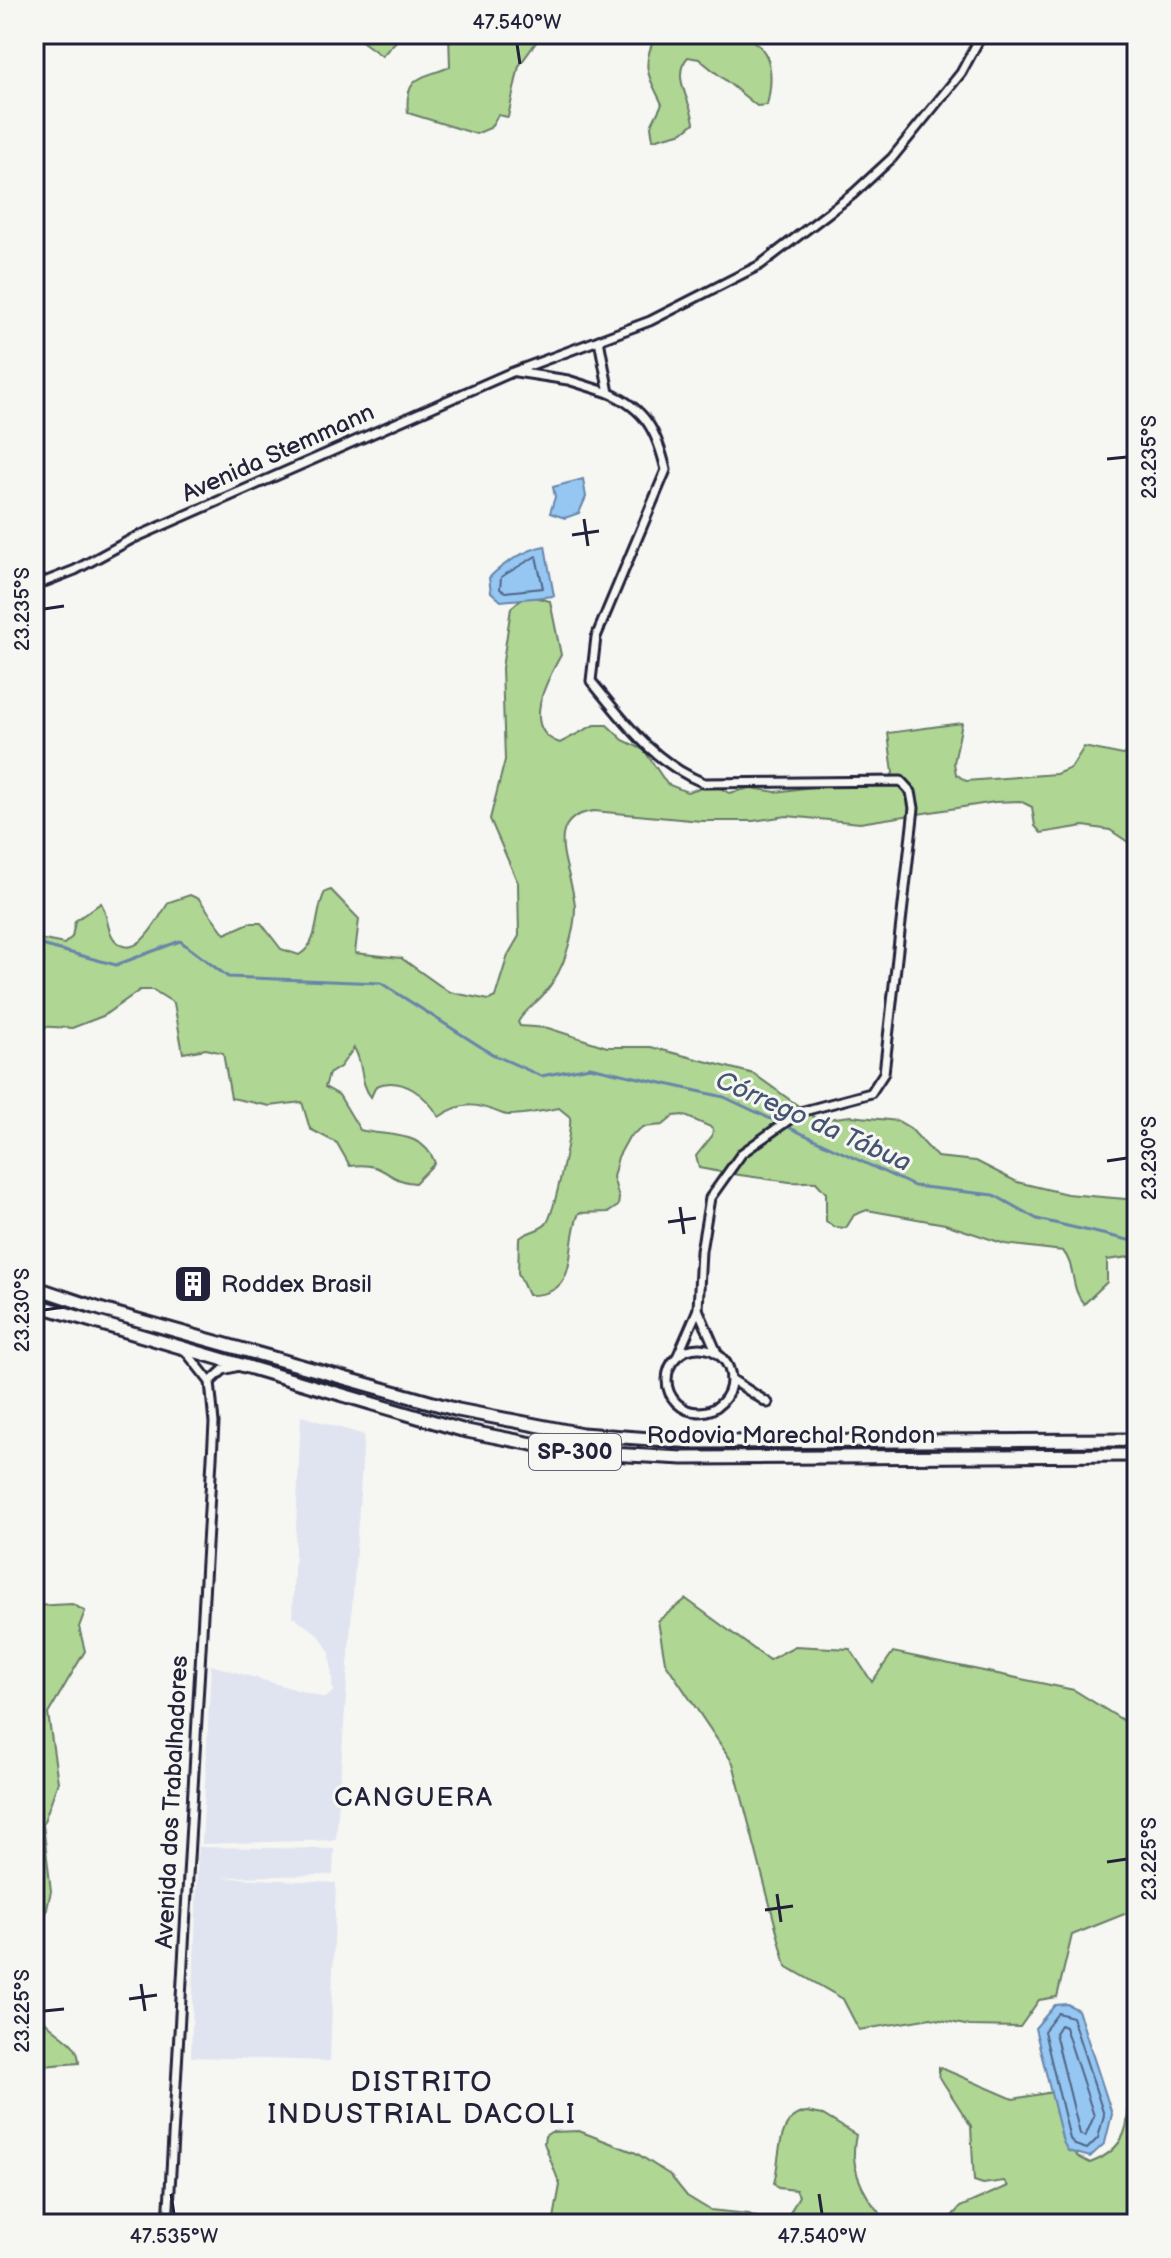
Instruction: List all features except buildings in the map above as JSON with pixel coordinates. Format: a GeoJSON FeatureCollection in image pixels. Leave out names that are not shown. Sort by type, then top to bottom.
{"type":"FeatureCollection","features":[{"type":"Feature","properties":{"kind":"highway","name":"Rodovia Marechal Rondon"},"geometry":{"type":"LineString","coordinates":[[34,1287],[106,1311],[458,1410],[582,1434],[693,1442],[1137,1440]]}},
{"type":"Feature","properties":{"kind":"highway","name":"Rodovia Marechal Rondon"},"geometry":{"type":"LineString","coordinates":[[34,1304],[462,1430],[516,1443],[624,1457],[1137,1455]]}},
{"type":"Feature","properties":{"kind":"street","name":"Avenida Stemmann"},"geometry":{"type":"LineString","coordinates":[[34,586],[75,570],[132,539],[514,372],[650,321],[731,282],[760,265],[830,212],[892,158],[923,123],[971,59],[982,34]]}},
{"type":"Feature","properties":{"kind":"street"},"geometry":{"type":"LineString","coordinates":[[599,340],[609,393]]}},
{"type":"Feature","properties":{"kind":"street"},"geometry":{"type":"LineString","coordinates":[[514,372],[568,380],[630,402],[650,421],[659,441],[666,470],[596,637],[591,681],[644,744],[674,770],[704,783],[901,781],[911,792],[914,808],[884,1073],[871,1093],[800,1112],[742,1153],[710,1198],[701,1251],[698,1309],[666,1374],[670,1395],[687,1410],[698,1412],[719,1405],[730,1389],[731,1379],[729,1369],[717,1353],[698,1309]]}},
{"type":"Feature","properties":{"kind":"street"},"geometry":{"type":"LineString","coordinates":[[678,1355],[698,1347],[717,1353]]}},
{"type":"Feature","properties":{"kind":"street"},"geometry":{"type":"LineString","coordinates":[[184,1349],[210,1382],[223,1370],[241,1365]]}},
{"type":"Feature","properties":{"kind":"street"},"geometry":{"type":"LineString","coordinates":[[731,1379],[768,1403]]}},
{"type":"Feature","properties":{"kind":"street","name":"Avenida dos Trabalhadores"},"geometry":{"type":"LineString","coordinates":[[168,2224],[213,1439],[210,1382]]}},
{"type":"Feature","properties":{"kind":"shaded area"},"geometry":{"type":"Polygon","coordinates":[[[301,1416],[364,1435],[336,1840],[202,1844],[211,1665],[325,1698],[333,1692],[330,1653],[319,1635],[292,1616],[301,1416]]]}},
{"type":"Feature","properties":{"kind":"shaded area"},"geometry":{"type":"Polygon","coordinates":[[[198,1847],[334,1849],[333,1875],[218,1877],[336,1883],[330,2061],[191,2057],[198,1847]]]}},
{"type":"Feature","properties":{"kind":"green space"},"geometry":{"type":"Polygon","coordinates":[[[723,33],[742,36],[757,43],[767,56],[771,76],[767,105],[757,106],[699,59],[688,57],[683,64],[681,81],[694,123],[683,132],[653,140],[651,126],[662,104],[647,62],[656,34],[723,33]]]}},
{"type":"Feature","properties":{"kind":"green space"},"geometry":{"type":"Polygon","coordinates":[[[352,34],[403,34],[382,56],[352,34]]]}},
{"type":"Feature","properties":{"kind":"green space"},"geometry":{"type":"Polygon","coordinates":[[[449,34],[542,34],[519,66],[508,117],[498,115],[490,128],[476,134],[408,113],[412,85],[424,76],[450,67],[449,34]]]}},
{"type":"Feature","properties":{"kind":"green space"},"geometry":{"type":"Polygon","coordinates":[[[522,598],[550,601],[561,655],[540,703],[541,727],[548,736],[560,743],[594,725],[607,725],[623,740],[644,750],[667,784],[687,792],[713,784],[729,793],[751,788],[776,792],[811,787],[886,786],[893,773],[888,733],[962,723],[954,763],[956,774],[966,781],[1056,774],[1071,768],[1084,747],[1123,755],[1137,750],[1137,848],[1110,830],[1084,826],[1041,833],[1035,826],[1032,807],[1020,801],[995,802],[860,823],[787,816],[753,821],[701,821],[594,811],[577,816],[567,824],[563,836],[575,908],[568,946],[550,985],[518,1022],[520,1026],[548,1028],[607,1047],[651,1047],[754,1074],[818,1120],[851,1116],[898,1121],[910,1128],[937,1157],[976,1161],[1017,1182],[1067,1194],[1137,1200],[1137,1256],[1107,1260],[1107,1282],[1084,1304],[1063,1251],[1005,1244],[945,1224],[867,1210],[854,1215],[846,1228],[834,1227],[826,1221],[826,1193],[816,1182],[790,1182],[699,1168],[696,1156],[712,1136],[713,1128],[683,1115],[674,1116],[663,1125],[643,1127],[629,1137],[618,1157],[613,1177],[618,1206],[609,1212],[579,1213],[564,1278],[557,1287],[545,1293],[528,1295],[518,1273],[519,1239],[546,1224],[553,1205],[570,1125],[570,1117],[559,1108],[507,1115],[471,1105],[456,1108],[439,1117],[421,1095],[404,1085],[386,1083],[376,1086],[371,1097],[354,1048],[340,1067],[329,1074],[325,1087],[339,1095],[360,1130],[414,1140],[430,1152],[435,1163],[415,1183],[397,1179],[372,1166],[350,1166],[337,1143],[310,1129],[302,1102],[270,1106],[231,1098],[223,1053],[206,1049],[183,1053],[174,1003],[153,990],[140,990],[103,1016],[72,1028],[34,1026],[34,965],[40,965],[44,957],[34,945],[34,938],[64,944],[72,937],[75,921],[101,903],[114,939],[123,946],[131,946],[147,935],[169,902],[190,895],[199,899],[225,934],[249,923],[261,923],[281,949],[299,955],[311,942],[325,892],[331,890],[359,919],[355,953],[401,958],[449,992],[489,1000],[495,997],[508,955],[519,936],[518,883],[490,819],[505,760],[502,668],[511,608],[522,598]]]}},
{"type":"Feature","properties":{"kind":"green space"},"geometry":{"type":"Polygon","coordinates":[[[686,1599],[769,1660],[795,1646],[850,1649],[872,1682],[893,1652],[1074,1690],[1137,1729],[1137,1909],[1072,1935],[1057,1997],[1039,2000],[1020,2027],[970,2026],[931,2018],[859,2030],[843,1999],[786,1966],[733,1763],[665,1662],[658,1621],[686,1599]]]}},
{"type":"Feature","properties":{"kind":"green space"},"geometry":{"type":"Polygon","coordinates":[[[72,1604],[85,1611],[79,1627],[85,1651],[48,1714],[58,1782],[43,1824],[51,1891],[37,1954],[34,1988],[34,1606],[72,1604]]]}},
{"type":"Feature","properties":{"kind":"green space"},"geometry":{"type":"Polygon","coordinates":[[[34,2001],[45,2021],[73,2046],[79,2063],[42,2066],[34,2097],[34,2001]]]}},
{"type":"Feature","properties":{"kind":"green space"},"geometry":{"type":"Polygon","coordinates":[[[1137,2062],[1137,2224],[945,2224],[960,2207],[1008,2186],[1004,2181],[983,2184],[974,2181],[971,2126],[939,2076],[939,2067],[1013,2099],[1053,2092],[1077,2156],[1090,2163],[1109,2153],[1121,2140],[1128,2112],[1128,2084],[1137,2062]]]}},
{"type":"Feature","properties":{"kind":"green space"},"geometry":{"type":"Polygon","coordinates":[[[807,2112],[823,2115],[856,2135],[854,2158],[859,2180],[884,2218],[874,2224],[784,2224],[799,2196],[796,2190],[778,2188],[774,2183],[781,2140],[789,2122],[807,2112]]]}},
{"type":"Feature","properties":{"kind":"green space"},"geometry":{"type":"Polygon","coordinates":[[[579,2131],[636,2153],[670,2175],[687,2196],[710,2210],[749,2214],[771,2224],[553,2224],[560,2185],[544,2143],[545,2136],[551,2132],[579,2131]]]}},
{"type":"Feature","properties":{"kind":"water"},"geometry":{"type":"Polygon","coordinates":[[[583,479],[586,497],[579,513],[565,518],[550,513],[555,497],[553,487],[583,479]]]}},
{"type":"Feature","properties":{"kind":"water"},"geometry":{"type":"Polygon","coordinates":[[[545,546],[554,596],[501,601],[491,592],[489,578],[494,573],[523,554],[545,546]]]}},
{"type":"Feature","properties":{"kind":"water"},"geometry":{"type":"Polygon","coordinates":[[[1067,2004],[1078,2010],[1112,2114],[1105,2143],[1090,2157],[1068,2151],[1063,2142],[1035,2028],[1055,2005],[1067,2004]]]}},
{"type":"Feature","properties":{"kind":"waterway","name":"Córrego da Tábua"},"geometry":{"type":"LineString","coordinates":[[34,943],[116,965],[180,941],[228,977],[381,983],[492,1054],[541,1076],[590,1067],[724,1097],[914,1186],[994,1195],[1037,1219],[1137,1242]]}},
{"type":"Feature","properties":{"kind":"place","name":"Roddex Brasil"},"geometry":{"type":"Point","coordinates":[193,1284]}},
{"type":"Feature","properties":{"kind":"district","name":"CANGUERA"},"geometry":{"type":"Point","coordinates":[414,1798]}},
{"type":"Feature","properties":{"kind":"district","name":"DISTRITO INDUSTRIAL DACOLI"},"geometry":{"type":"Point","coordinates":[422,2098]}}]}
